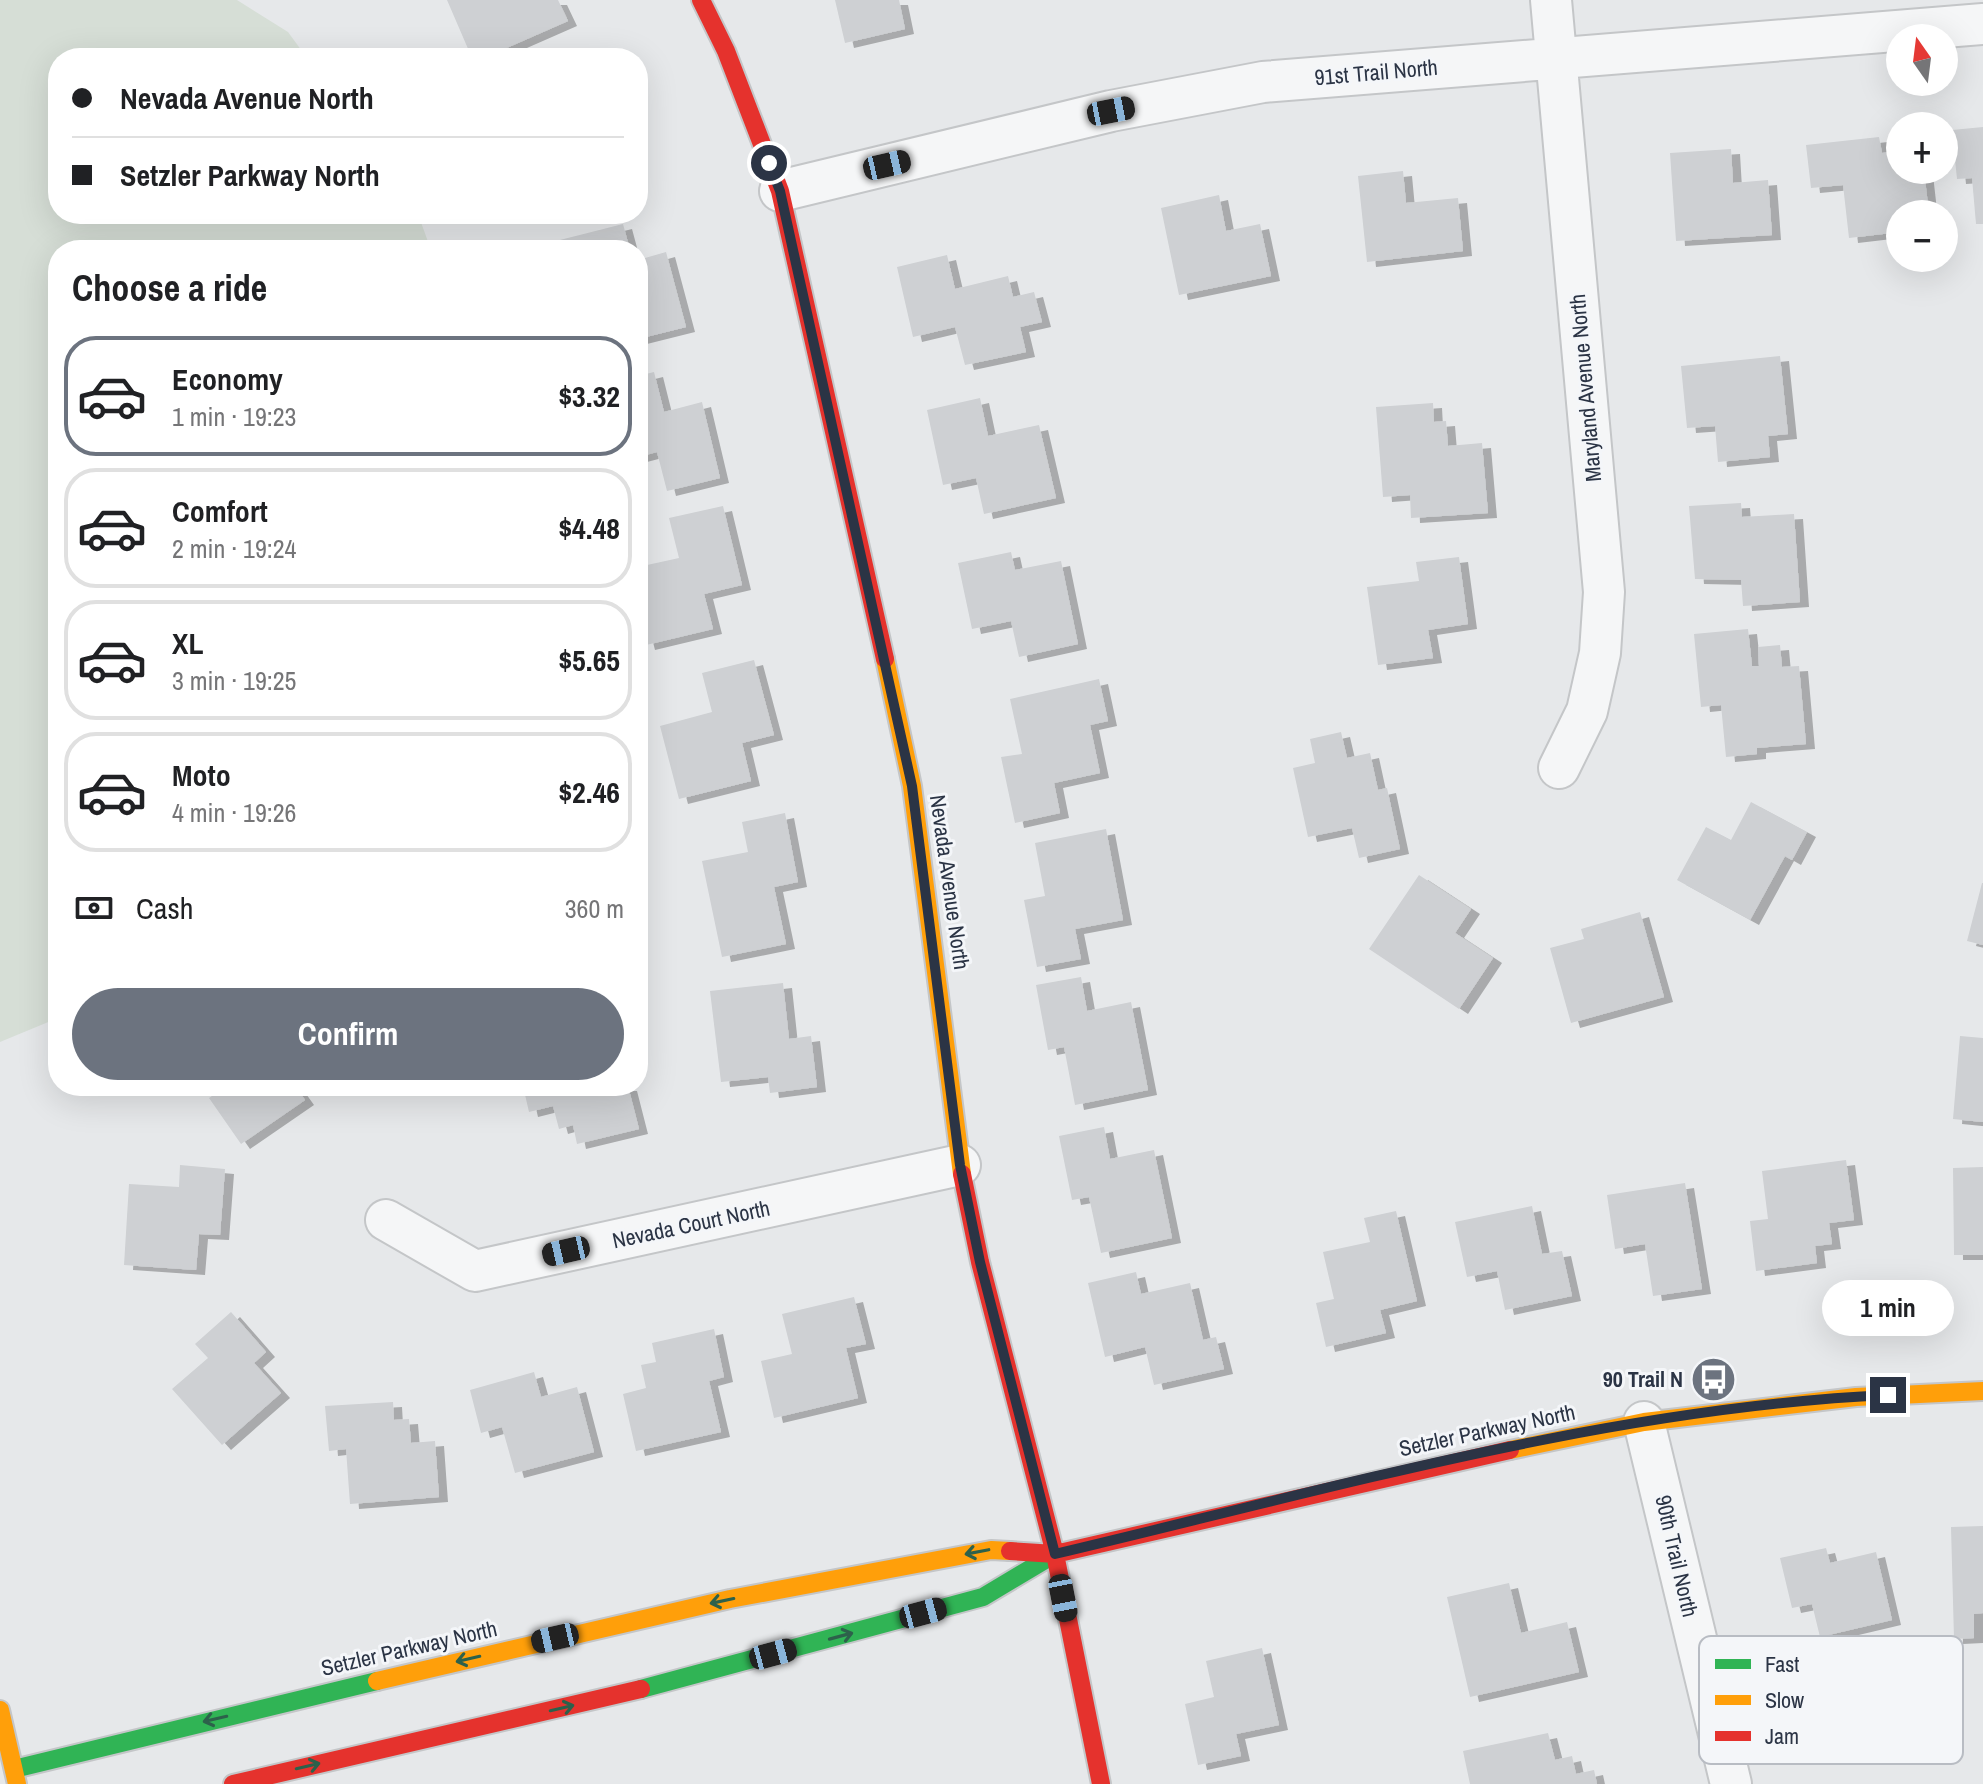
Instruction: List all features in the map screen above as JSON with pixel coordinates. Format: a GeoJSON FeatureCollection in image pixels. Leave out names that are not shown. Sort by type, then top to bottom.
{"type":"FeatureCollection","features":[{"type":"Feature","properties":{"kind":"street","name":"Nevada Avenue North"},"geometry":{"type":"LineString","coordinates":[[701,0],[726,51],[780,191],[912,786],[960,1165],[980,1262],[1055,1554],[1101,1784]]}},
{"type":"Feature","properties":{"kind":"street","name":"Maryland Avenue North"},"geometry":{"type":"LineString","coordinates":[[1551,0],[1604,592],[1600,653],[1587,711],[1559,768]]}},
{"type":"Feature","properties":{"kind":"street","name":"91st Trail North"},"geometry":{"type":"LineString","coordinates":[[780,191],[1111,111],[1263,82],[1983,24]]}},
{"type":"Feature","properties":{"kind":"street","name":"Nevada Court North"},"geometry":{"type":"LineString","coordinates":[[386,1220],[475,1271],[960,1165]]}},
{"type":"Feature","properties":{"kind":"street","name":"Setzler Parkway North"},"geometry":{"type":"LineString","coordinates":[[10,1775],[124,1740],[730,1599],[991,1550],[1055,1554],[1430,1466],[1644,1422],[1856,1397],[1983,1391]]}},
{"type":"Feature","properties":{"kind":"street","name":"90th Trail North"},"geometry":{"type":"LineString","coordinates":[[1644,1422],[1699,1651]]}},
{"type":"Feature","properties":{"kind":"street","name":"Setzler Parkway North"},"geometry":{"type":"LineString","coordinates":[[233,1784],[653,1686],[983,1597],[1055,1554]]}},
{"type":"Feature","properties":{"kind":"street"},"geometry":{"type":"LineString","coordinates":[[0,1710],[10,1775]]}},
{"type":"Feature","properties":{"kind":"street","name":"90th Trail North"},"geometry":{"type":"LineString","coordinates":[[1726,1764],[1731,1784]]}},
{"type":"Feature","properties":{"kind":"shaded area"},"geometry":{"type":"Polygon","coordinates":[[[0,0],[237,0],[288,32],[300,48],[48,48],[48,224],[422,224],[427,240],[48,240],[48,1022],[0,1042],[0,0]]]}},
{"type":"Feature","properties":{"kind":"building"},"geometry":{"type":"Polygon","coordinates":[[[447,0],[558,0],[568,21],[507,48],[468,48],[447,0]]]}},
{"type":"Feature","properties":{"kind":"building"},"geometry":{"type":"Polygon","coordinates":[[[835,0],[899,0],[905,29],[845,43],[835,0]]]}},
{"type":"Feature","properties":{"kind":"building"},"geometry":{"type":"Polygon","coordinates":[[[1983,127],[1983,224],[1976,224],[1972,178],[1958,179],[1958,129],[1983,127]]]}},
{"type":"Feature","properties":{"kind":"building"},"geometry":{"type":"Polygon","coordinates":[[[1879,137],[1882,153],[1886,153],[1886,184],[1926,184],[1927,200],[1886,200],[1886,234],[1849,238],[1843,185],[1811,188],[1806,145],[1879,137]]]}},
{"type":"Feature","properties":{"kind":"building"},"geometry":{"type":"Polygon","coordinates":[[[1731,149],[1733,183],[1768,180],[1772,235],[1676,241],[1670,153],[1731,149]]]}},
{"type":"Feature","properties":{"kind":"building"},"geometry":{"type":"Polygon","coordinates":[[[1403,171],[1406,203],[1458,198],[1463,251],[1367,262],[1358,176],[1403,171]]]}},
{"type":"Feature","properties":{"kind":"building"},"geometry":{"type":"Polygon","coordinates":[[[1219,195],[1226,231],[1260,224],[1271,276],[1179,295],[1161,208],[1219,195]]]}},
{"type":"Feature","properties":{"kind":"building"},"geometry":{"type":"Polygon","coordinates":[[[623,224],[627,240],[560,240],[623,224]]]}},
{"type":"Feature","properties":{"kind":"building"},"geometry":{"type":"Polygon","coordinates":[[[666,252],[686,327],[648,336],[648,257],[666,252]]]}},
{"type":"Feature","properties":{"kind":"building"},"geometry":{"type":"Polygon","coordinates":[[[947,255],[955,289],[1008,276],[1013,297],[1034,292],[1042,322],[1020,327],[1026,352],[965,365],[955,327],[913,337],[897,267],[947,255]]]}},
{"type":"Feature","properties":{"kind":"building"},"geometry":{"type":"Polygon","coordinates":[[[1780,356],[1788,434],[1768,436],[1770,457],[1718,462],[1715,426],[1687,428],[1681,366],[1780,356]]]}},
{"type":"Feature","properties":{"kind":"building"},"geometry":{"type":"Polygon","coordinates":[[[654,372],[664,412],[702,402],[720,478],[667,491],[657,452],[648,454],[648,374],[654,372]]]}},
{"type":"Feature","properties":{"kind":"building"},"geometry":{"type":"Polygon","coordinates":[[[980,398],[988,436],[1039,425],[1056,498],[984,514],[976,478],[943,485],[927,410],[980,398]]]}},
{"type":"Feature","properties":{"kind":"building"},"geometry":{"type":"Polygon","coordinates":[[[1433,403],[1434,422],[1446,421],[1448,446],[1482,443],[1488,513],[1411,518],[1410,495],[1383,497],[1376,407],[1433,403]]]}},
{"type":"Feature","properties":{"kind":"building"},"geometry":{"type":"Polygon","coordinates":[[[1741,503],[1742,517],[1794,514],[1800,602],[1743,606],[1741,580],[1695,579],[1689,506],[1741,503]]]}},
{"type":"Feature","properties":{"kind":"building"},"geometry":{"type":"Polygon","coordinates":[[[723,506],[742,585],[704,594],[713,629],[648,645],[648,565],[679,558],[669,518],[723,506]]]}},
{"type":"Feature","properties":{"kind":"building"},"geometry":{"type":"Polygon","coordinates":[[[1011,552],[1015,570],[1061,561],[1078,644],[1019,657],[1011,621],[972,629],[958,563],[1011,552]]]}},
{"type":"Feature","properties":{"kind":"building"},"geometry":{"type":"Polygon","coordinates":[[[1459,557],[1468,624],[1428,630],[1433,658],[1378,665],[1367,587],[1419,581],[1416,562],[1459,557]]]}},
{"type":"Feature","properties":{"kind":"building"},"geometry":{"type":"Polygon","coordinates":[[[1748,629],[1752,666],[1759,666],[1758,647],[1780,645],[1782,667],[1799,666],[1806,744],[1757,748],[1757,754],[1726,757],[1721,705],[1701,707],[1694,634],[1748,629]]]}},
{"type":"Feature","properties":{"kind":"building"},"geometry":{"type":"Polygon","coordinates":[[[754,660],[774,735],[742,743],[751,781],[679,799],[660,726],[712,712],[702,673],[754,660]]]}},
{"type":"Feature","properties":{"kind":"building"},"geometry":{"type":"Polygon","coordinates":[[[1099,679],[1108,721],[1090,725],[1100,773],[1054,783],[1060,813],[1015,823],[1001,757],[1022,754],[1010,699],[1099,679]]]}},
{"type":"Feature","properties":{"kind":"building"},"geometry":{"type":"Polygon","coordinates":[[[1341,732],[1347,758],[1370,753],[1378,790],[1387,788],[1400,849],[1359,858],[1352,828],[1308,837],[1293,768],[1315,763],[1310,739],[1341,732]]]}},
{"type":"Feature","properties":{"kind":"building"},"geometry":{"type":"Polygon","coordinates":[[[1751,802],[1807,832],[1792,860],[1785,856],[1750,920],[1677,880],[1706,827],[1731,840],[1751,802]]]}},
{"type":"Feature","properties":{"kind":"building"},"geometry":{"type":"Polygon","coordinates":[[[785,813],[798,882],[774,887],[786,944],[722,957],[702,861],[748,852],[742,822],[785,813]]]}},
{"type":"Feature","properties":{"kind":"building"},"geometry":{"type":"Polygon","coordinates":[[[1106,829],[1123,920],[1075,929],[1081,959],[1037,967],[1024,900],[1045,896],[1035,843],[1106,829]]]}},
{"type":"Feature","properties":{"kind":"building"},"geometry":{"type":"Polygon","coordinates":[[[1419,875],[1471,909],[1455,933],[1493,958],[1459,1009],[1369,949],[1419,875]]]}},
{"type":"Feature","properties":{"kind":"building"},"geometry":{"type":"Polygon","coordinates":[[[1983,883],[1983,945],[1967,941],[1983,883]]]}},
{"type":"Feature","properties":{"kind":"building"},"geometry":{"type":"Polygon","coordinates":[[[1640,912],[1664,997],[1571,1023],[1550,948],[1584,939],[1581,929],[1640,912]]]}},
{"type":"Feature","properties":{"kind":"building"},"geometry":{"type":"Polygon","coordinates":[[[1081,977],[1087,1011],[1131,1002],[1148,1090],[1075,1105],[1064,1047],[1048,1050],[1036,985],[1081,977]]]}},
{"type":"Feature","properties":{"kind":"building"},"geometry":{"type":"Polygon","coordinates":[[[783,983],[789,1039],[811,1036],[817,1087],[770,1093],[768,1077],[721,1082],[710,991],[783,983]]]}},
{"type":"Feature","properties":{"kind":"building"},"geometry":{"type":"Polygon","coordinates":[[[1960,1036],[1983,1038],[1983,1122],[1953,1119],[1960,1036]]]}},
{"type":"Feature","properties":{"kind":"building"},"geometry":{"type":"Polygon","coordinates":[[[302,1096],[305,1100],[241,1144],[209,1098],[302,1096]]]}},
{"type":"Feature","properties":{"kind":"building"},"geometry":{"type":"Polygon","coordinates":[[[525,1096],[631,1096],[639,1129],[577,1144],[573,1125],[559,1129],[553,1106],[529,1112],[525,1096]]]}},
{"type":"Feature","properties":{"kind":"building"},"geometry":{"type":"Polygon","coordinates":[[[1104,1127],[1110,1159],[1154,1150],[1172,1238],[1101,1253],[1089,1197],[1072,1200],[1059,1136],[1104,1127]]]}},
{"type":"Feature","properties":{"kind":"building"},"geometry":{"type":"Polygon","coordinates":[[[1846,1160],[1854,1220],[1829,1223],[1832,1244],[1815,1246],[1817,1263],[1756,1271],[1750,1221],[1768,1219],[1762,1171],[1846,1160]]]}},
{"type":"Feature","properties":{"kind":"building"},"geometry":{"type":"Polygon","coordinates":[[[180,1165],[225,1169],[220,1235],[199,1234],[196,1270],[124,1265],[129,1184],[179,1187],[180,1165]]]}},
{"type":"Feature","properties":{"kind":"building"},"geometry":{"type":"Polygon","coordinates":[[[1983,1167],[1983,1255],[1954,1255],[1953,1168],[1983,1167]]]}},
{"type":"Feature","properties":{"kind":"building"},"geometry":{"type":"Polygon","coordinates":[[[1685,1183],[1702,1289],[1653,1296],[1645,1244],[1615,1249],[1607,1195],[1685,1183]]]}},
{"type":"Feature","properties":{"kind":"building"},"geometry":{"type":"Polygon","coordinates":[[[1532,1206],[1542,1254],[1562,1251],[1572,1296],[1505,1310],[1497,1271],[1467,1277],[1455,1222],[1532,1206]]]}},
{"type":"Feature","properties":{"kind":"building"},"geometry":{"type":"Polygon","coordinates":[[[1396,1211],[1417,1301],[1380,1310],[1386,1333],[1326,1347],[1316,1303],[1334,1299],[1323,1252],[1370,1242],[1364,1218],[1396,1211]]]}},
{"type":"Feature","properties":{"kind":"building"},"geometry":{"type":"Polygon","coordinates":[[[1136,1272],[1141,1294],[1190,1283],[1203,1340],[1216,1337],[1224,1369],[1154,1385],[1145,1347],[1105,1357],[1088,1283],[1136,1272]]]}},
{"type":"Feature","properties":{"kind":"building"},"geometry":{"type":"Polygon","coordinates":[[[854,1297],[866,1344],[846,1348],[858,1398],[774,1418],[761,1361],[792,1354],[782,1314],[854,1297]]]}},
{"type":"Feature","properties":{"kind":"building"},"geometry":{"type":"Polygon","coordinates":[[[231,1312],[266,1352],[254,1363],[281,1393],[222,1445],[172,1389],[208,1358],[195,1344],[231,1312]]]}},
{"type":"Feature","properties":{"kind":"building"},"geometry":{"type":"Polygon","coordinates":[[[714,1329],[724,1377],[709,1381],[721,1432],[636,1451],[623,1394],[646,1388],[641,1365],[656,1362],[652,1343],[714,1329]]]}},
{"type":"Feature","properties":{"kind":"building"},"geometry":{"type":"Polygon","coordinates":[[[534,1372],[541,1397],[577,1387],[594,1452],[515,1473],[502,1427],[481,1433],[470,1390],[534,1372]]]}},
{"type":"Feature","properties":{"kind":"building"},"geometry":{"type":"Polygon","coordinates":[[[393,1402],[394,1420],[409,1419],[411,1443],[435,1441],[439,1497],[350,1504],[346,1449],[329,1451],[325,1406],[393,1402]]]}},
{"type":"Feature","properties":{"kind":"building"},"geometry":{"type":"Polygon","coordinates":[[[1983,1526],[1983,1613],[1974,1614],[1974,1638],[1954,1636],[1951,1527],[1983,1526]]]}},
{"type":"Feature","properties":{"kind":"building"},"geometry":{"type":"Polygon","coordinates":[[[1826,1548],[1830,1563],[1876,1552],[1892,1620],[1820,1636],[1812,1604],[1792,1608],[1780,1558],[1826,1548]]]}},
{"type":"Feature","properties":{"kind":"building"},"geometry":{"type":"Polygon","coordinates":[[[1509,1583],[1521,1633],[1567,1622],[1579,1672],[1470,1697],[1447,1597],[1509,1583]]]}},
{"type":"Feature","properties":{"kind":"building"},"geometry":{"type":"Polygon","coordinates":[[[1262,1648],[1279,1725],[1236,1734],[1241,1756],[1198,1765],[1185,1704],[1214,1697],[1206,1661],[1262,1648]]]}},
{"type":"Feature","properties":{"kind":"building"},"geometry":{"type":"Polygon","coordinates":[[[1548,1733],[1555,1760],[1572,1756],[1576,1774],[1594,1770],[1597,1784],[1470,1784],[1463,1751],[1548,1733]]]}},
{"type":"Feature","properties":{"kind":"traffic: fast"},"geometry":{"type":"LineString","coordinates":[[641,1689],[983,1597],[1055,1554]]}},
{"type":"Feature","properties":{"kind":"traffic: fast"},"geometry":{"type":"LineString","coordinates":[[14,1769],[377,1681]]}},
{"type":"Feature","properties":{"kind":"traffic: slow"},"geometry":{"type":"LineString","coordinates":[[885,659],[912,786],[962,1174]]}},
{"type":"Feature","properties":{"kind":"traffic: slow"},"geometry":{"type":"LineString","coordinates":[[1510,1450],[1644,1422],[1856,1397],[1983,1391]]}},
{"type":"Feature","properties":{"kind":"traffic: slow"},"geometry":{"type":"LineString","coordinates":[[377,1681],[730,1599],[991,1550],[1010,1551]]}},
{"type":"Feature","properties":{"kind":"traffic: slow"},"geometry":{"type":"LineString","coordinates":[[0,1710],[17,1784]]}},
{"type":"Feature","properties":{"kind":"traffic: jam"},"geometry":{"type":"LineString","coordinates":[[701,0],[726,51],[780,191],[885,659]]}},
{"type":"Feature","properties":{"kind":"traffic: jam"},"geometry":{"type":"LineString","coordinates":[[962,1174],[980,1262],[1055,1554],[1101,1784]]}},
{"type":"Feature","properties":{"kind":"traffic: jam"},"geometry":{"type":"LineString","coordinates":[[1010,1551],[1055,1554],[1510,1450]]}},
{"type":"Feature","properties":{"kind":"traffic: jam"},"geometry":{"type":"LineString","coordinates":[[233,1784],[641,1689]]}},
{"type":"Feature","properties":{"kind":"place","name":"90 Trail N"},"geometry":{"type":"Point","coordinates":[1714,1379]}},
{"type":"Feature","properties":{"kind":"route"},"geometry":{"type":"LineString","coordinates":[[769,163],[780,191],[867,572],[912,786],[960,1165],[980,1262],[1055,1554],[1430,1466],[1644,1422],[1888,1395]]}}]}
